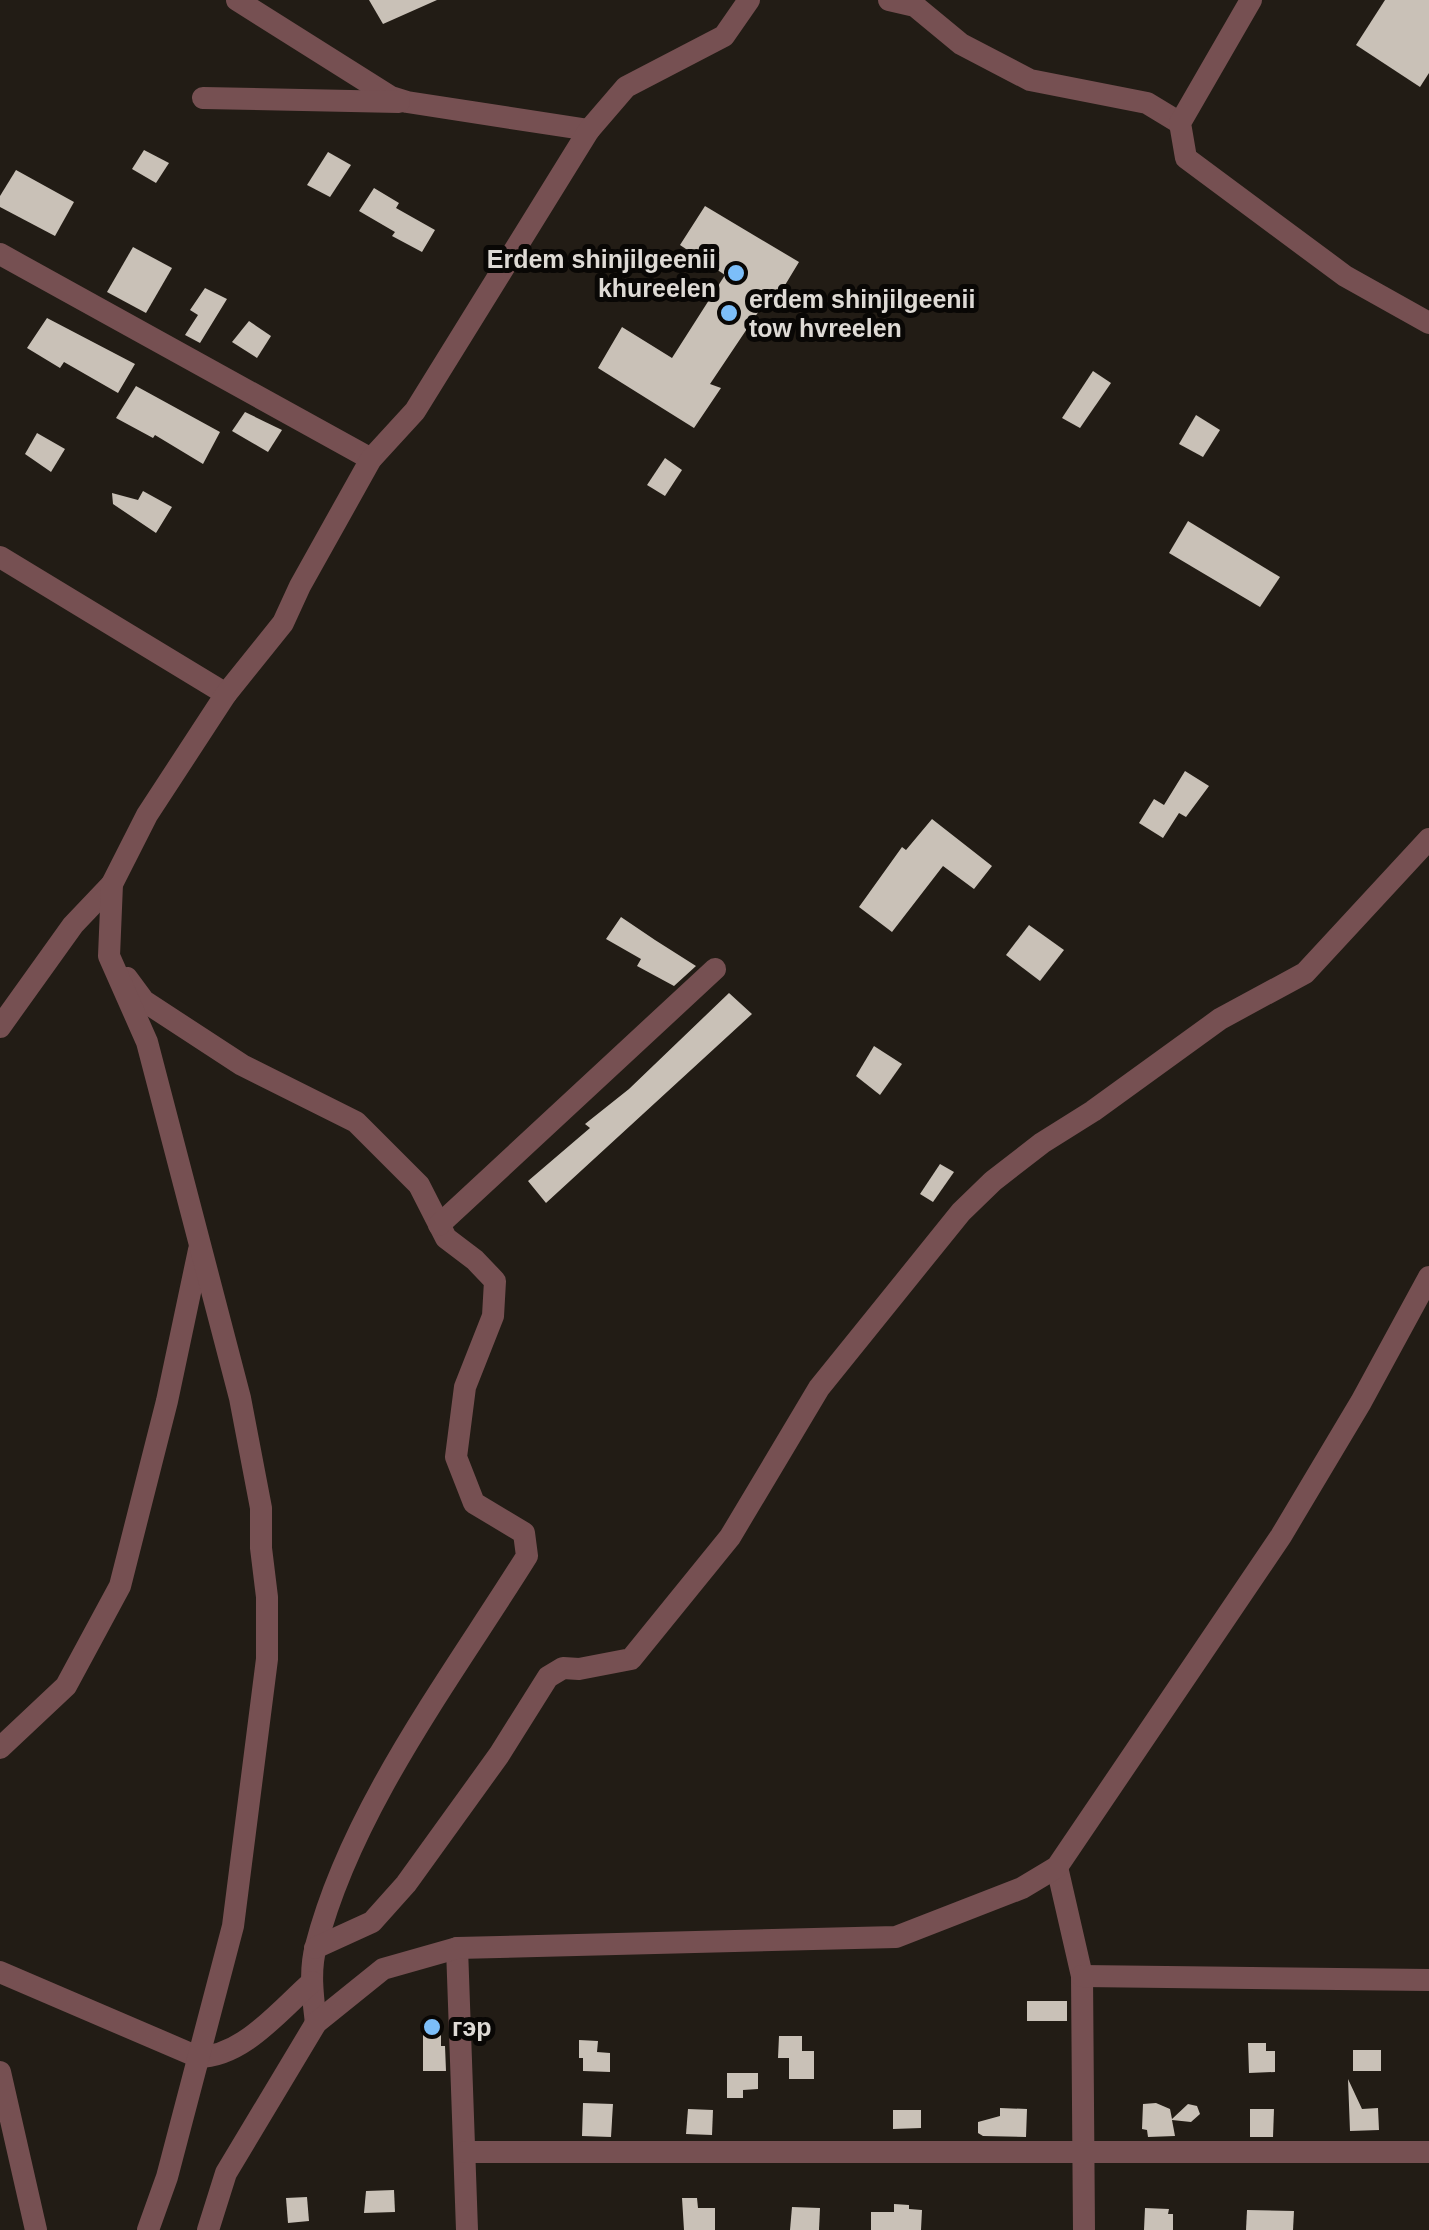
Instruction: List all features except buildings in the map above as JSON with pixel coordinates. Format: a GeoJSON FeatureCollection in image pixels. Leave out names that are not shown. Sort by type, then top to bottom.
{"type":"FeatureCollection","features":[{"type":"Feature","properties":{"kind":"street"},"geometry":{"type":"LineString","coordinates":[[237,0],[391,96],[407,102]]}},
{"type":"Feature","properties":{"kind":"street"},"geometry":{"type":"LineString","coordinates":[[0,1028],[73,925],[112,884],[148,815],[226,694],[284,623],[300,586],[372,459],[415,411],[589,130],[626,86],[724,36],[749,0]]}},
{"type":"Feature","properties":{"kind":"street"},"geometry":{"type":"LineString","coordinates":[[889,0],[915,6],[961,44],[1030,80],[1147,102],[1180,123]]}},
{"type":"Feature","properties":{"kind":"street"},"geometry":{"type":"LineString","coordinates":[[1250,0],[1180,123],[1186,158],[1345,276],[1429,324]]}},
{"type":"Feature","properties":{"kind":"street"},"geometry":{"type":"LineString","coordinates":[[203,98],[407,102],[589,130]]}},
{"type":"Feature","properties":{"kind":"street"},"geometry":{"type":"LineString","coordinates":[[0,254],[372,459]]}},
{"type":"Feature","properties":{"kind":"street"},"geometry":{"type":"LineString","coordinates":[[0,557],[226,694]]}},
{"type":"Feature","properties":{"kind":"street"},"geometry":{"type":"LineString","coordinates":[[315,1948],[372,1922],[406,1884],[499,1754],[548,1677],[563,1668],[631,1659],[730,1537],[819,1388],[961,1212],[1042,1143],[1094,1111],[1220,1019],[1305,973],[1429,839]]}},
{"type":"Feature","properties":{"kind":"street"},"geometry":{"type":"LineString","coordinates":[[112,884],[109,956],[147,1042],[240,1398],[261,1508],[268,1659],[234,1926],[148,2230]]}},
{"type":"Feature","properties":{"kind":"street"},"geometry":{"type":"LineString","coordinates":[[109,956],[144,1001],[242,1065],[356,1122],[419,1185],[446,1238],[495,1281],[492,1316],[465,1388],[456,1457],[474,1503],[524,1533],[526,1556],[353,1840],[315,1948],[312,1982],[316,2023]]}},
{"type":"Feature","properties":{"kind":"street"},"geometry":{"type":"LineString","coordinates":[[439,1225],[714,969]]}},
{"type":"Feature","properties":{"kind":"street"},"geometry":{"type":"LineString","coordinates":[[0,1748],[66,1686],[120,1586],[167,1401],[201,1242]]}},
{"type":"Feature","properties":{"kind":"street"},"geometry":{"type":"LineString","coordinates":[[208,2230],[226,2173],[316,2023],[383,1969],[456,1948],[896,1937],[1022,1888],[1057,1867],[1280,1536],[1426,1295]]}},
{"type":"Feature","properties":{"kind":"street"},"geometry":{"type":"LineString","coordinates":[[1057,1867],[1082,1976],[1084,2230]]}},
{"type":"Feature","properties":{"kind":"street"},"geometry":{"type":"LineString","coordinates":[[456,1948],[467,2230]]}},
{"type":"Feature","properties":{"kind":"street"},"geometry":{"type":"LineString","coordinates":[[0,1972],[198,2057],[218,2057],[240,2045],[312,1982]]}},
{"type":"Feature","properties":{"kind":"street"},"geometry":{"type":"LineString","coordinates":[[1082,1976],[1429,1980]]}},
{"type":"Feature","properties":{"kind":"street"},"geometry":{"type":"LineString","coordinates":[[0,2072],[36,2230]]}},
{"type":"Feature","properties":{"kind":"street"},"geometry":{"type":"LineString","coordinates":[[466,2152],[1429,2152]]}},
{"type":"Feature","properties":{"kind":"place","name":"Erdem shinjilgeenii khureelen"},"geometry":{"type":"Point","coordinates":[736,273]}},
{"type":"Feature","properties":{"kind":"place","name":"erdem shinjilgeenii tow hvreelen"},"geometry":{"type":"Point","coordinates":[729,313]}},
{"type":"Feature","properties":{"kind":"place","name":"гэр"},"geometry":{"type":"Point","coordinates":[432,2027]}}]}
